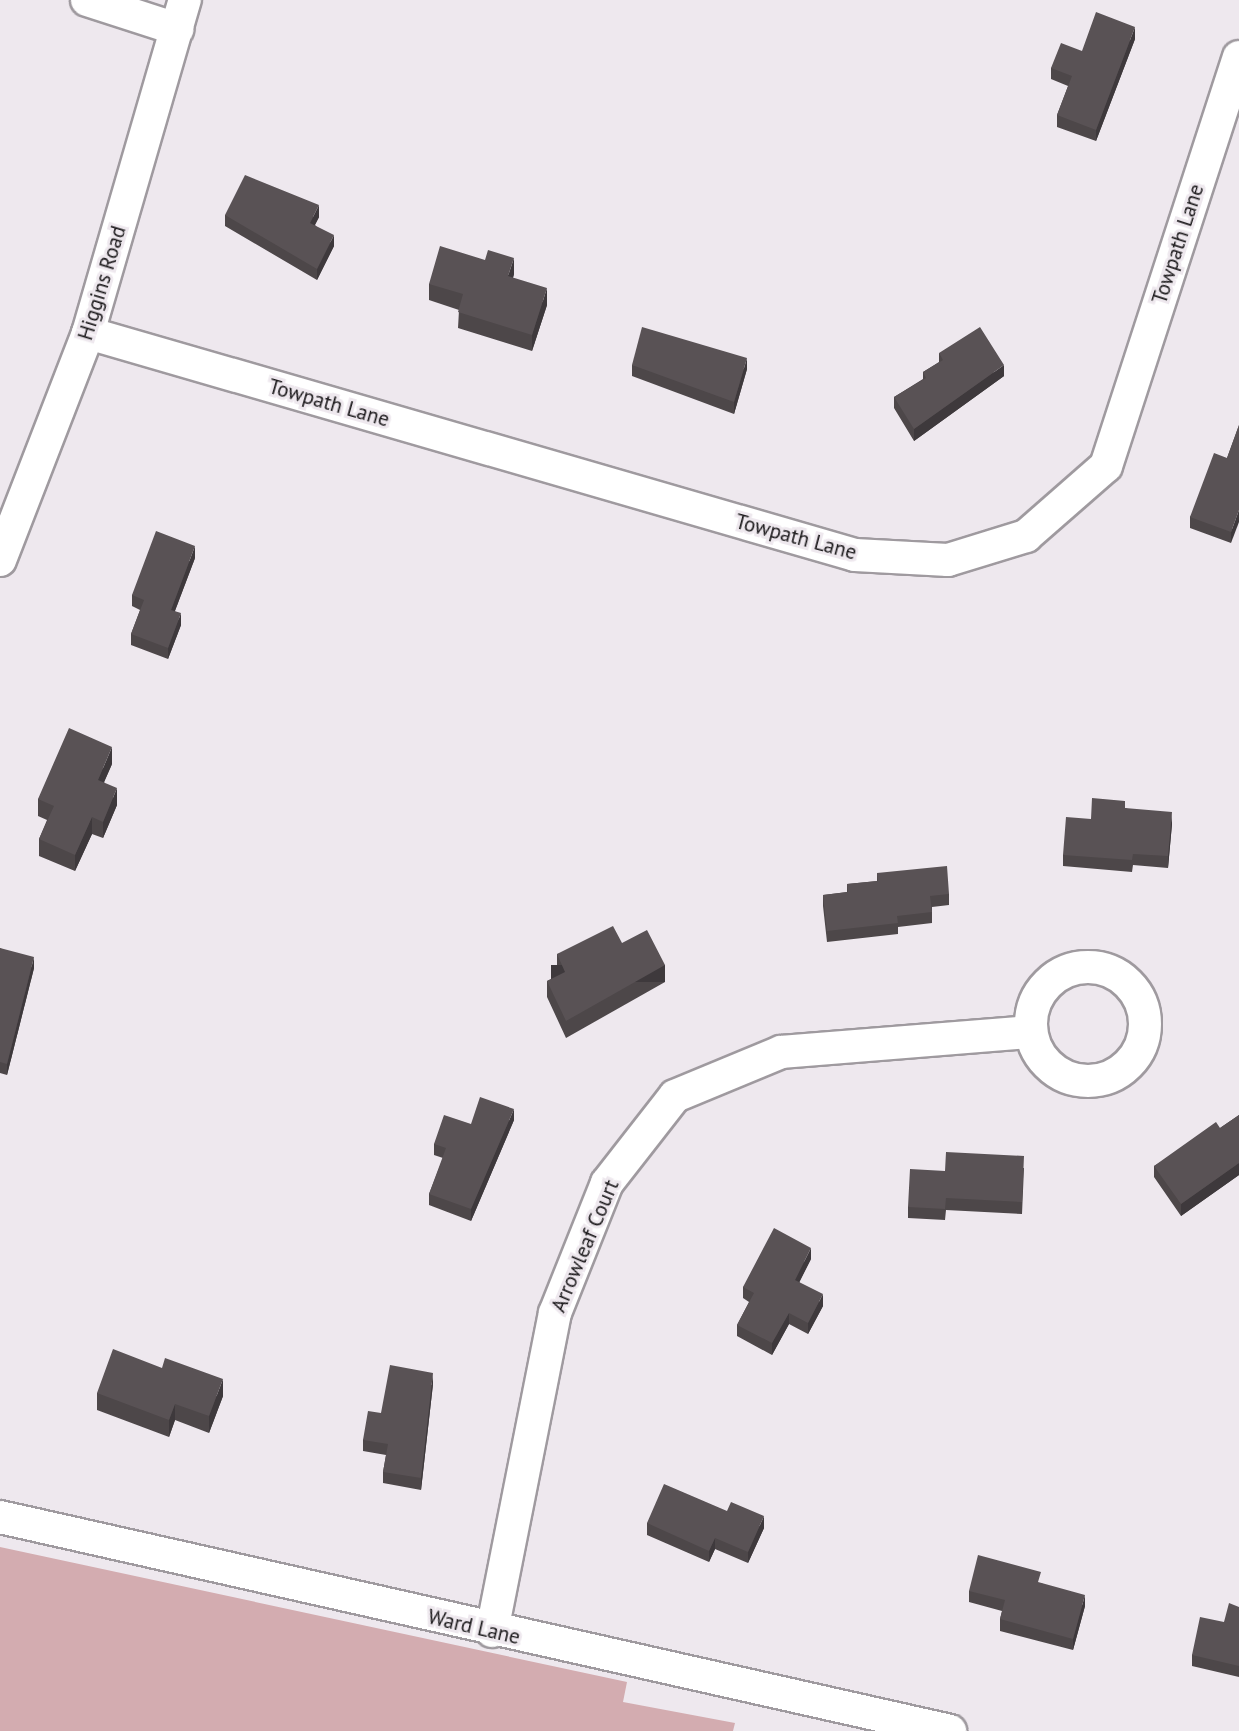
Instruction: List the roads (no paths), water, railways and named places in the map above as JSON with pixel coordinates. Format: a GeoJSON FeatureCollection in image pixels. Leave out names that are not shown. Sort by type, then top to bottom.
{"type":"FeatureCollection","features":[{"type":"Feature","properties":{"kind":"street"},"geometry":{"type":"LineString","coordinates":[[87,0],[181,15]]}},
{"type":"Feature","properties":{"kind":"street","name":"Higgins Road"},"geometry":{"type":"LineString","coordinates":[[0,560],[88,333],[181,15]]}},
{"type":"Feature","properties":{"kind":"street","name":"Towpath Lane"},"geometry":{"type":"LineString","coordinates":[[88,333],[855,555],[948,560],[1026,536],[1106,466],[1239,57]]}},
{"type":"Feature","properties":{"kind":"street","name":"Arrowleaf Court"},"geometry":{"type":"LineString","coordinates":[[492,1632],[555,1312],[607,1183],[675,1096],[781,1052],[1031,1032]]}},
{"type":"Feature","properties":{"kind":"street","name":"Ward Lane"},"geometry":{"type":"LineString","coordinates":[[0,1517],[492,1632],[950,1731]]}}]}
